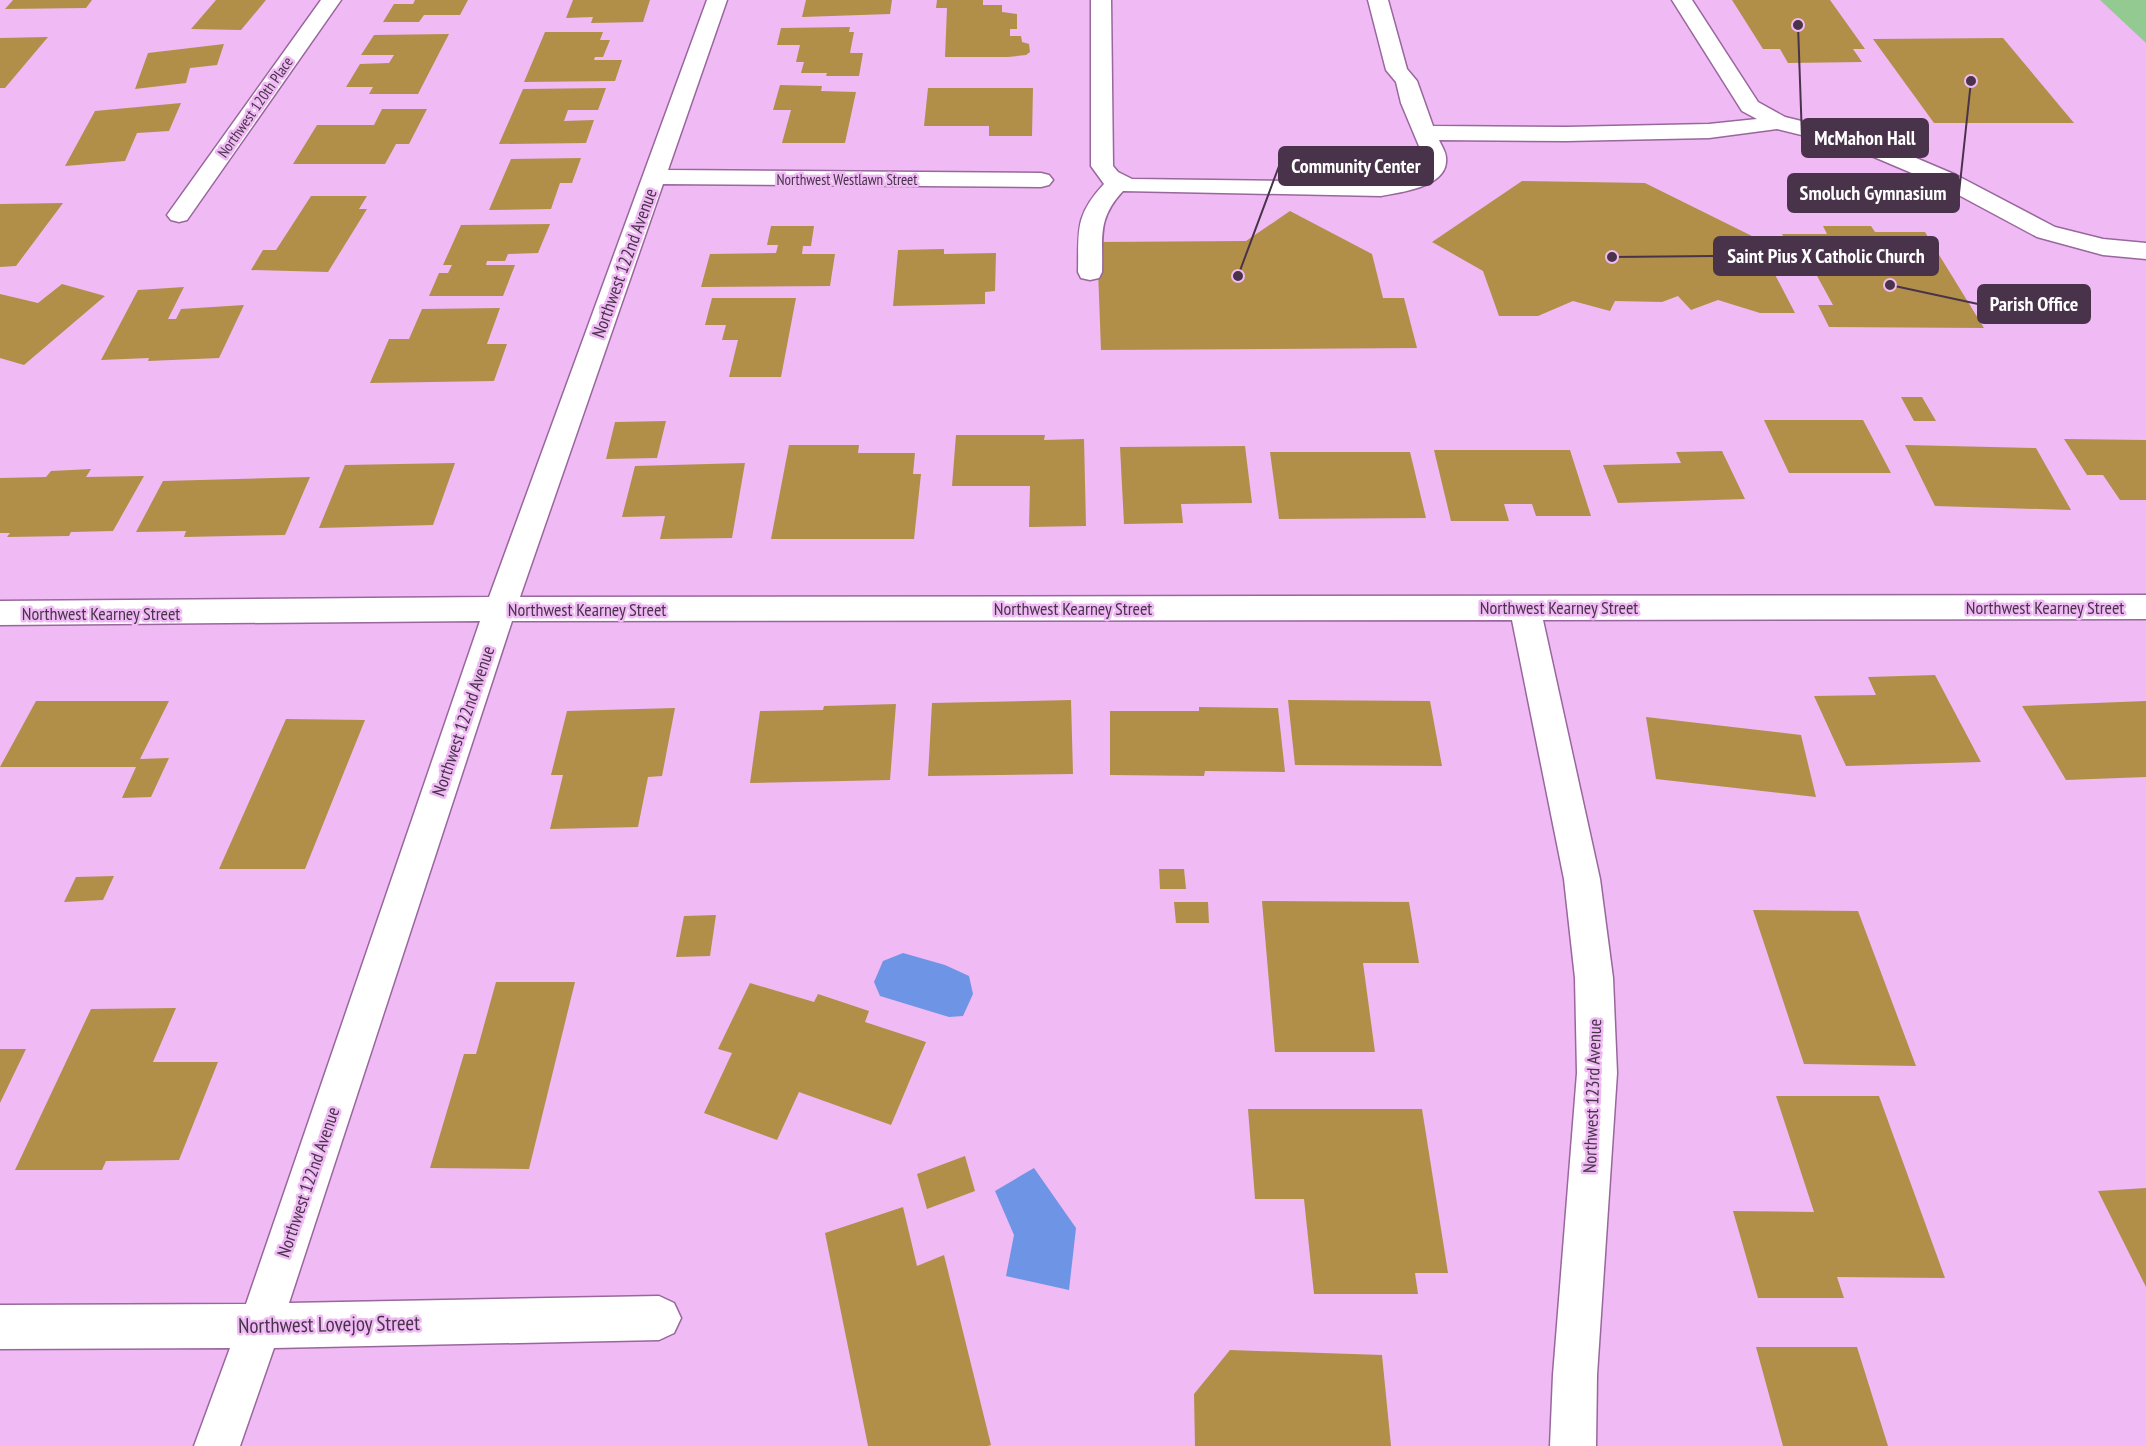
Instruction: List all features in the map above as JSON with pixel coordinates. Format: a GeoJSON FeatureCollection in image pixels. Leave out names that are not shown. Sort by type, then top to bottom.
{"type":"FeatureCollection","features":[{"type":"Feature","properties":{"kind":"street","name":"Northwest 120th Place"},"geometry":{"type":"LineString","coordinates":[[179,215],[331,0]]}},
{"type":"Feature","properties":{"kind":"street","name":"Northwest 122nd Avenue"},"geometry":{"type":"LineString","coordinates":[[217,1446],[260,1326],[500,609],[717,0]]}},
{"type":"Feature","properties":{"kind":"street"},"geometry":{"type":"LineString","coordinates":[[1101,0],[1102,166],[1104,173],[1118,183],[1131,186],[1395,188],[1425,177],[1432,168],[1435,158],[1412,103],[1406,81],[1397,70],[1378,0]]}},
{"type":"Feature","properties":{"kind":"street"},"geometry":{"type":"LineString","coordinates":[[1682,0],[1750,106],[1777,122],[1842,138],[1882,152],[1948,180],[2046,231],[2103,247],[2146,251]]}},
{"type":"Feature","properties":{"kind":"street"},"geometry":{"type":"LineString","coordinates":[[1426,133],[1544,134],[1709,131],[1777,122]]}},
{"type":"Feature","properties":{"kind":"street","name":"Northwest Westlawn Street"},"geometry":{"type":"LineString","coordinates":[[654,177],[1041,180]]}},
{"type":"Feature","properties":{"kind":"street"},"geometry":{"type":"LineString","coordinates":[[1090,272],[1092,218],[1102,200],[1118,183]]}},
{"type":"Feature","properties":{"kind":"street","name":"Northwest 123rd Avenue"},"geometry":{"type":"LineString","coordinates":[[1525,607],[1582,879],[1594,978],[1597,1073],[1575,1375],[1573,1446]]}},
{"type":"Feature","properties":{"kind":"street","name":"Northwest Kearney Street"},"geometry":{"type":"LineString","coordinates":[[0,613],[500,609],[2146,607]]}},
{"type":"Feature","properties":{"kind":"street","name":"Northwest Lovejoy Street"},"geometry":{"type":"LineString","coordinates":[[0,1327],[260,1326],[658,1318]]}},
{"type":"Feature","properties":{"kind":"green space"},"geometry":{"type":"Polygon","coordinates":[[[2100,0],[2146,0],[2146,43],[2100,0]]]}},
{"type":"Feature","properties":{"kind":"water"},"geometry":{"type":"Polygon","coordinates":[[[903,953],[945,965],[969,976],[973,994],[963,1016],[949,1017],[880,996],[874,982],[883,961],[903,953]]]}},
{"type":"Feature","properties":{"kind":"water"},"geometry":{"type":"Polygon","coordinates":[[[1034,1168],[1076,1228],[1069,1290],[1006,1276],[1014,1235],[995,1191],[1034,1168]]]}},
{"type":"Feature","properties":{"kind":"building"},"geometry":{"type":"Polygon","coordinates":[[[13,0],[92,0],[86,8],[5,9],[13,0]]]}},
{"type":"Feature","properties":{"kind":"building"},"geometry":{"type":"Polygon","coordinates":[[[216,0],[266,0],[241,30],[191,29],[216,0]]]}},
{"type":"Feature","properties":{"kind":"building"},"geometry":{"type":"Polygon","coordinates":[[[415,0],[468,0],[460,15],[424,15],[419,22],[383,22],[394,4],[413,4],[415,0]]]}},
{"type":"Feature","properties":{"kind":"building"},"geometry":{"type":"Polygon","coordinates":[[[573,0],[650,0],[643,22],[591,23],[593,17],[566,18],[573,0]]]}},
{"type":"Feature","properties":{"kind":"building"},"geometry":{"type":"Polygon","coordinates":[[[806,0],[892,0],[890,14],[802,17],[806,0]]]}},
{"type":"Feature","properties":{"kind":"building"},"geometry":{"type":"Polygon","coordinates":[[[937,0],[983,0],[983,5],[1002,5],[1002,12],[1017,14],[1017,29],[1010,29],[1010,36],[1021,36],[1022,42],[1029,44],[1030,52],[1026,55],[1008,57],[945,57],[947,8],[936,8],[937,0]]]}},
{"type":"Feature","properties":{"kind":"building"},"geometry":{"type":"Polygon","coordinates":[[[1732,0],[1830,0],[1865,49],[1853,49],[1862,62],[1788,63],[1780,49],[1763,49],[1732,0]]]}},
{"type":"Feature","properties":{"kind":"building"},"geometry":{"type":"Polygon","coordinates":[[[850,27],[849,32],[854,32],[850,53],[863,53],[859,76],[801,73],[804,62],[796,62],[800,45],[777,45],[781,28],[850,27]]]}},
{"type":"Feature","properties":{"kind":"building"},"geometry":{"type":"Polygon","coordinates":[[[545,32],[603,32],[600,40],[610,40],[603,57],[595,57],[594,60],[622,60],[615,81],[524,82],[545,32]]]}},
{"type":"Feature","properties":{"kind":"building"},"geometry":{"type":"Polygon","coordinates":[[[449,34],[418,94],[369,94],[373,87],[346,87],[360,64],[389,63],[394,55],[361,55],[374,35],[449,34]]]}},
{"type":"Feature","properties":{"kind":"building"},"geometry":{"type":"Polygon","coordinates":[[[48,37],[5,88],[0,88],[0,38],[48,37]]]}},
{"type":"Feature","properties":{"kind":"building"},"geometry":{"type":"Polygon","coordinates":[[[2003,38],[2074,123],[1934,123],[1873,39],[2003,38]]]}},
{"type":"Feature","properties":{"kind":"building"},"geometry":{"type":"Polygon","coordinates":[[[224,44],[217,65],[190,68],[186,83],[135,89],[148,53],[224,44]]]}},
{"type":"Feature","properties":{"kind":"building"},"geometry":{"type":"Polygon","coordinates":[[[780,85],[822,86],[821,91],[856,92],[845,143],[782,143],[791,110],[773,110],[780,85]]]}},
{"type":"Feature","properties":{"kind":"building"},"geometry":{"type":"Polygon","coordinates":[[[606,88],[598,110],[568,110],[564,121],[594,120],[586,143],[499,144],[523,89],[606,88]]]}},
{"type":"Feature","properties":{"kind":"building"},"geometry":{"type":"Polygon","coordinates":[[[928,88],[1033,88],[1032,136],[989,136],[989,126],[924,126],[928,88]]]}},
{"type":"Feature","properties":{"kind":"building"},"geometry":{"type":"Polygon","coordinates":[[[181,103],[169,131],[137,133],[125,161],[65,166],[95,111],[181,103]]]}},
{"type":"Feature","properties":{"kind":"building"},"geometry":{"type":"Polygon","coordinates":[[[382,109],[427,109],[409,144],[396,144],[385,164],[293,164],[317,125],[374,125],[382,109]]]}},
{"type":"Feature","properties":{"kind":"building"},"geometry":{"type":"Polygon","coordinates":[[[581,158],[572,183],[560,183],[551,209],[489,210],[511,159],[581,158]]]}},
{"type":"Feature","properties":{"kind":"building"},"geometry":{"type":"Polygon","coordinates":[[[1522,181],[1645,183],[1756,238],[1795,313],[1760,313],[1718,300],[1691,310],[1678,296],[1662,302],[1615,301],[1610,311],[1573,301],[1538,316],[1499,316],[1483,271],[1432,242],[1522,181]]]}},
{"type":"Feature","properties":{"kind":"building"},"geometry":{"type":"Polygon","coordinates":[[[311,196],[367,196],[359,209],[367,209],[328,272],[251,270],[263,250],[276,250],[311,196]]]}},
{"type":"Feature","properties":{"kind":"building"},"geometry":{"type":"Polygon","coordinates":[[[63,203],[16,266],[0,267],[0,204],[63,203]]]}},
{"type":"Feature","properties":{"kind":"building"},"geometry":{"type":"Polygon","coordinates":[[[1290,211],[1372,254],[1383,298],[1404,298],[1417,348],[1101,350],[1097,242],[1246,241],[1290,211]]]}},
{"type":"Feature","properties":{"kind":"building"},"geometry":{"type":"Polygon","coordinates":[[[550,224],[538,253],[508,254],[505,261],[487,261],[486,265],[515,265],[503,296],[429,296],[439,273],[448,273],[452,265],[443,265],[461,225],[550,224]]]}},
{"type":"Feature","properties":{"kind":"building"},"geometry":{"type":"Polygon","coordinates":[[[771,226],[814,226],[811,246],[803,246],[802,254],[835,254],[830,286],[701,287],[710,254],[776,253],[778,245],[767,245],[771,226]]]}},
{"type":"Feature","properties":{"kind":"building"},"geometry":{"type":"Polygon","coordinates":[[[1823,226],[1871,226],[1875,232],[1925,232],[1984,328],[1829,327],[1818,305],[1833,305],[1811,265],[1798,265],[1782,234],[1827,234],[1823,226]]]}},
{"type":"Feature","properties":{"kind":"building"},"geometry":{"type":"Polygon","coordinates":[[[944,249],[944,254],[996,253],[995,291],[985,292],[985,304],[893,306],[898,250],[944,249]]]}},
{"type":"Feature","properties":{"kind":"building"},"geometry":{"type":"Polygon","coordinates":[[[62,284],[105,296],[24,365],[0,358],[0,294],[38,303],[62,284]]]}},
{"type":"Feature","properties":{"kind":"building"},"geometry":{"type":"Polygon","coordinates":[[[184,287],[168,319],[176,319],[181,309],[244,305],[219,358],[101,360],[138,290],[184,287]]]}},
{"type":"Feature","properties":{"kind":"building"},"geometry":{"type":"Polygon","coordinates":[[[712,298],[796,298],[781,377],[729,377],[738,340],[722,340],[726,325],[705,325],[712,298]]]}},
{"type":"Feature","properties":{"kind":"building"},"geometry":{"type":"Polygon","coordinates":[[[500,308],[487,344],[507,344],[494,381],[370,383],[389,339],[409,339],[422,309],[500,308]]]}},
{"type":"Feature","properties":{"kind":"building"},"geometry":{"type":"Polygon","coordinates":[[[1901,397],[1922,397],[1936,421],[1914,421],[1901,397]]]}},
{"type":"Feature","properties":{"kind":"building"},"geometry":{"type":"Polygon","coordinates":[[[1764,420],[1863,420],[1891,473],[1789,473],[1764,420]]]}},
{"type":"Feature","properties":{"kind":"building"},"geometry":{"type":"Polygon","coordinates":[[[666,421],[657,458],[606,459],[615,422],[666,421]]]}},
{"type":"Feature","properties":{"kind":"building"},"geometry":{"type":"Polygon","coordinates":[[[956,435],[1045,435],[1044,440],[1084,439],[1086,526],[1029,527],[1030,486],[952,486],[956,435]]]}},
{"type":"Feature","properties":{"kind":"building"},"geometry":{"type":"Polygon","coordinates":[[[2064,439],[2146,440],[2146,500],[2120,500],[2103,475],[2087,475],[2064,439]]]}},
{"type":"Feature","properties":{"kind":"building"},"geometry":{"type":"Polygon","coordinates":[[[789,445],[859,445],[858,453],[915,453],[913,474],[921,474],[914,539],[771,539],[789,445]]]}},
{"type":"Feature","properties":{"kind":"building"},"geometry":{"type":"Polygon","coordinates":[[[1905,445],[2036,448],[2071,510],[1935,506],[1905,445]]]}},
{"type":"Feature","properties":{"kind":"building"},"geometry":{"type":"Polygon","coordinates":[[[1245,446],[1252,503],[1181,504],[1183,523],[1124,524],[1120,447],[1245,446]]]}},
{"type":"Feature","properties":{"kind":"building"},"geometry":{"type":"Polygon","coordinates":[[[1434,450],[1570,450],[1591,516],[1536,516],[1532,504],[1504,504],[1509,521],[1451,521],[1434,450]]]}},
{"type":"Feature","properties":{"kind":"building"},"geometry":{"type":"Polygon","coordinates":[[[1722,451],[1745,499],[1618,503],[1603,465],[1681,463],[1676,452],[1722,451]]]}},
{"type":"Feature","properties":{"kind":"building"},"geometry":{"type":"Polygon","coordinates":[[[1270,452],[1410,452],[1426,518],[1279,519],[1270,452]]]}},
{"type":"Feature","properties":{"kind":"building"},"geometry":{"type":"Polygon","coordinates":[[[455,463],[433,525],[319,528],[345,465],[455,463]]]}},
{"type":"Feature","properties":{"kind":"building"},"geometry":{"type":"Polygon","coordinates":[[[745,463],[732,538],[660,539],[665,516],[622,517],[635,466],[745,463]]]}},
{"type":"Feature","properties":{"kind":"building"},"geometry":{"type":"Polygon","coordinates":[[[91,469],[86,477],[144,476],[113,531],[71,532],[69,536],[7,537],[10,533],[0,533],[0,478],[46,477],[51,471],[91,469]]]}},
{"type":"Feature","properties":{"kind":"building"},"geometry":{"type":"Polygon","coordinates":[[[310,477],[285,535],[184,537],[186,531],[136,532],[163,481],[310,477]]]}},
{"type":"Feature","properties":{"kind":"building"},"geometry":{"type":"Polygon","coordinates":[[[1935,675],[1981,762],[1846,766],[1814,696],[1876,695],[1868,677],[1935,675]]]}},
{"type":"Feature","properties":{"kind":"building"},"geometry":{"type":"Polygon","coordinates":[[[1071,700],[1073,774],[928,776],[932,703],[1071,700]]]}},
{"type":"Feature","properties":{"kind":"building"},"geometry":{"type":"Polygon","coordinates":[[[1288,700],[1430,701],[1442,766],[1295,765],[1288,700]]]}},
{"type":"Feature","properties":{"kind":"building"},"geometry":{"type":"Polygon","coordinates":[[[36,701],[169,701],[140,759],[169,758],[151,797],[122,798],[136,767],[0,767],[36,701]]]}},
{"type":"Feature","properties":{"kind":"building"},"geometry":{"type":"Polygon","coordinates":[[[2146,701],[2146,777],[2066,780],[2022,706],[2146,701]]]}},
{"type":"Feature","properties":{"kind":"building"},"geometry":{"type":"Polygon","coordinates":[[[896,704],[890,780],[750,783],[760,711],[823,710],[824,706],[896,704]]]}},
{"type":"Feature","properties":{"kind":"building"},"geometry":{"type":"Polygon","coordinates":[[[1199,707],[1278,708],[1285,772],[1205,771],[1204,776],[1110,775],[1110,711],[1199,711],[1199,707]]]}},
{"type":"Feature","properties":{"kind":"building"},"geometry":{"type":"Polygon","coordinates":[[[675,708],[662,776],[648,777],[638,827],[550,829],[563,775],[551,775],[567,711],[675,708]]]}},
{"type":"Feature","properties":{"kind":"building"},"geometry":{"type":"Polygon","coordinates":[[[1646,717],[1801,735],[1816,797],[1656,779],[1646,717]]]}},
{"type":"Feature","properties":{"kind":"building"},"geometry":{"type":"Polygon","coordinates":[[[286,719],[365,720],[305,869],[219,869],[286,719]]]}},
{"type":"Feature","properties":{"kind":"building"},"geometry":{"type":"Polygon","coordinates":[[[1159,869],[1184,869],[1186,889],[1160,889],[1159,869]]]}},
{"type":"Feature","properties":{"kind":"building"},"geometry":{"type":"Polygon","coordinates":[[[114,876],[103,900],[64,902],[76,877],[114,876]]]}},
{"type":"Feature","properties":{"kind":"building"},"geometry":{"type":"Polygon","coordinates":[[[1262,901],[1409,902],[1419,963],[1363,963],[1375,1052],[1275,1052],[1262,901]]]}},
{"type":"Feature","properties":{"kind":"building"},"geometry":{"type":"Polygon","coordinates":[[[1174,902],[1208,902],[1209,923],[1176,923],[1174,902]]]}},
{"type":"Feature","properties":{"kind":"building"},"geometry":{"type":"Polygon","coordinates":[[[1753,910],[1858,911],[1916,1066],[1804,1064],[1753,910]]]}},
{"type":"Feature","properties":{"kind":"building"},"geometry":{"type":"Polygon","coordinates":[[[716,915],[710,956],[676,957],[684,916],[716,915]]]}},
{"type":"Feature","properties":{"kind":"building"},"geometry":{"type":"Polygon","coordinates":[[[496,982],[575,982],[529,1169],[430,1168],[464,1054],[476,1054],[496,982]]]}},
{"type":"Feature","properties":{"kind":"building"},"geometry":{"type":"Polygon","coordinates":[[[750,983],[814,1002],[818,994],[869,1011],[865,1022],[926,1042],[891,1125],[799,1092],[777,1140],[704,1113],[732,1053],[718,1049],[750,983]]]}},
{"type":"Feature","properties":{"kind":"building"},"geometry":{"type":"Polygon","coordinates":[[[176,1008],[153,1062],[218,1062],[179,1160],[106,1161],[102,1170],[15,1170],[91,1009],[176,1008]]]}},
{"type":"Feature","properties":{"kind":"building"},"geometry":{"type":"Polygon","coordinates":[[[0,1049],[26,1049],[0,1103],[0,1049]]]}},
{"type":"Feature","properties":{"kind":"building"},"geometry":{"type":"Polygon","coordinates":[[[1776,1096],[1879,1096],[1945,1278],[1837,1277],[1844,1298],[1758,1298],[1733,1211],[1814,1212],[1776,1096]]]}},
{"type":"Feature","properties":{"kind":"building"},"geometry":{"type":"Polygon","coordinates":[[[1248,1109],[1422,1109],[1448,1273],[1415,1273],[1418,1294],[1314,1294],[1304,1199],[1255,1199],[1248,1109]]]}},
{"type":"Feature","properties":{"kind":"building"},"geometry":{"type":"Polygon","coordinates":[[[965,1156],[975,1191],[927,1209],[917,1174],[965,1156]]]}},
{"type":"Feature","properties":{"kind":"building"},"geometry":{"type":"Polygon","coordinates":[[[2146,1188],[2146,1287],[2098,1191],[2146,1188]]]}},
{"type":"Feature","properties":{"kind":"building"},"geometry":{"type":"Polygon","coordinates":[[[903,1207],[917,1266],[944,1255],[991,1445],[868,1446],[825,1233],[903,1207]]]}},
{"type":"Feature","properties":{"kind":"building"},"geometry":{"type":"Polygon","coordinates":[[[1756,1347],[1857,1347],[1888,1446],[1783,1446],[1756,1347]]]}},
{"type":"Feature","properties":{"kind":"building"},"geometry":{"type":"Polygon","coordinates":[[[1230,1350],[1382,1355],[1391,1446],[1195,1446],[1194,1394],[1230,1350]]]}},
{"type":"Feature","properties":{"kind":"place","name":"McMahon Hall"},"geometry":{"type":"Point","coordinates":[1798,25]}},
{"type":"Feature","properties":{"kind":"place","name":"Smoluch Gymnasium"},"geometry":{"type":"Point","coordinates":[1971,81]}},
{"type":"Feature","properties":{"kind":"place","name":"Saint Pius X Catholic Church"},"geometry":{"type":"Point","coordinates":[1612,257]}},
{"type":"Feature","properties":{"kind":"place","name":"Community Center"},"geometry":{"type":"Point","coordinates":[1238,276]}},
{"type":"Feature","properties":{"kind":"place","name":"Parish Office"},"geometry":{"type":"Point","coordinates":[1890,285]}}]}
